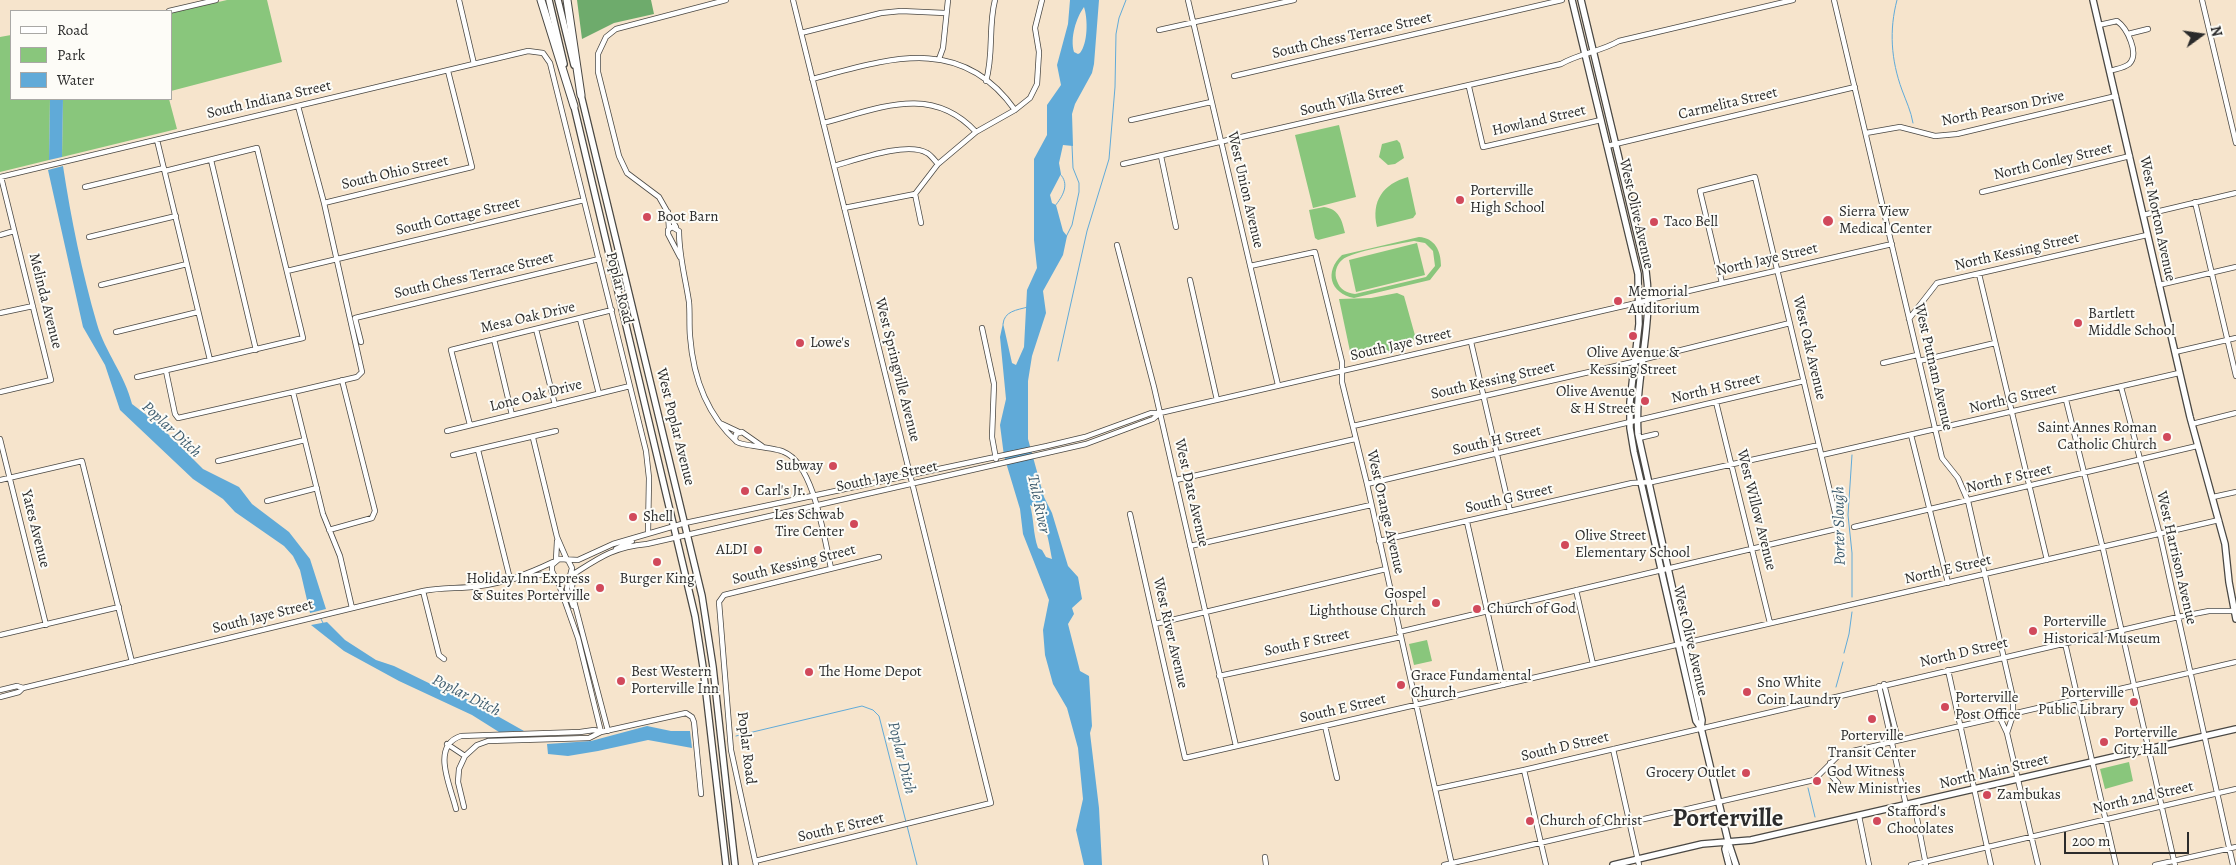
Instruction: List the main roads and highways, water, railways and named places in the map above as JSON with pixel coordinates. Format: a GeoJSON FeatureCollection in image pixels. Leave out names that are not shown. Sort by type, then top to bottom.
{"type":"FeatureCollection","features":[{"type":"Feature","properties":{"kind":"highway"},"geometry":{"type":"LineString","coordinates":[[541,0],[574,106]]}},
{"type":"Feature","properties":{"kind":"highway"},"geometry":{"type":"LineString","coordinates":[[567,0],[581,95]]}},
{"type":"Feature","properties":{"kind":"main road","name":"West Poplar Avenue"},"geometry":{"type":"LineString","coordinates":[[549,0],[677,537],[701,654],[726,865]]}},
{"type":"Feature","properties":{"kind":"main road","name":"West Poplar Avenue"},"geometry":{"type":"LineString","coordinates":[[558,0],[686,523],[709,637],[735,865]]}},
{"type":"Feature","properties":{"kind":"main road","name":"West Olive Avenue"},"geometry":{"type":"LineString","coordinates":[[1572,0],[1638,274],[1640,303],[1638,392],[1634,421],[1639,438],[1648,515],[1661,571],[1702,720],[1701,728],[1728,841]]}},
{"type":"Feature","properties":{"kind":"main road","name":"West Olive Avenue"},"geometry":{"type":"LineString","coordinates":[[1581,0],[1644,259],[1648,301],[1638,360],[1630,393],[1644,482],[1660,532],[1682,644]]}},
{"type":"Feature","properties":{"kind":"main road","name":"West Morton Avenue"},"geometry":{"type":"LineString","coordinates":[[2093,0],[2192,424],[2227,554],[2229,582],[2236,619]]}},
{"type":"Feature","properties":{"kind":"main road"},"geometry":{"type":"LineString","coordinates":[[1625,218],[1631,225],[1639,252],[1644,259]]}},
{"type":"Feature","properties":{"kind":"main road"},"geometry":{"type":"LineString","coordinates":[[1648,515],[1654,523],[1656,532],[1660,532]]}},
{"type":"Feature","properties":{"kind":"main road","name":"North Main Street"},"geometry":{"type":"LineString","coordinates":[[1613,865],[1638,862],[1702,844],[1751,840],[2018,780],[2236,728]]}},
{"type":"Feature","properties":{"kind":"main road"},"geometry":{"type":"LineString","coordinates":[[1728,841],[1726,849],[1729,865]]}},
{"type":"Feature","properties":{"kind":"main road"},"geometry":{"type":"LineString","coordinates":[[1728,841],[1736,865]]}},
{"type":"Feature","properties":{"kind":"water","name":"Tule River"},"geometry":{"type":"Polygon","coordinates":[[[1070,0],[1099,0],[1092,73],[1075,104],[1072,114],[1073,146],[1063,145],[1059,163],[1061,174],[1050,195],[1052,203],[1056,205],[1063,231],[1067,236],[1063,255],[1043,291],[1046,313],[1032,356],[1028,381],[1028,439],[1044,497],[1052,513],[1068,566],[1078,577],[1082,599],[1072,608],[1074,614],[1068,624],[1080,671],[1089,676],[1092,726],[1090,733],[1099,808],[1102,865],[1084,865],[1076,830],[1083,799],[1078,748],[1067,708],[1053,684],[1045,655],[1043,630],[1049,600],[1023,534],[1020,509],[1004,456],[1000,425],[1006,399],[1000,337],[1003,323],[1012,363],[1016,365],[1024,347],[1027,290],[1037,268],[1034,240],[1034,159],[1047,135],[1047,105],[1061,85],[1057,65],[1068,24],[1070,0]],[[1084,7],[1076,22],[1073,35],[1074,52],[1078,54],[1083,49],[1086,37],[1087,24],[1084,7]],[[1030,505],[1038,548],[1042,550],[1046,557],[1052,559],[1043,521],[1030,505]]]}},
{"type":"Feature","properties":{"kind":"water"},"geometry":{"type":"Polygon","coordinates":[[[50,100],[63,100],[62,157],[49,160],[50,100]]]}},
{"type":"Feature","properties":{"kind":"water"},"geometry":{"type":"Polygon","coordinates":[[[63,166],[77,245],[97,324],[125,383],[132,404],[157,423],[203,469],[239,487],[252,504],[289,532],[310,559],[326,609],[310,613],[300,570],[293,556],[284,546],[235,512],[223,499],[193,479],[120,410],[105,365],[83,327],[48,170],[63,166]]]}},
{"type":"Feature","properties":{"kind":"water"},"geometry":{"type":"Polygon","coordinates":[[[327,622],[345,640],[376,660],[394,666],[443,690],[469,700],[524,731],[499,732],[472,715],[399,681],[344,651],[311,625],[327,622]]]}},
{"type":"Feature","properties":{"kind":"water"},"geometry":{"type":"Polygon","coordinates":[[[647,726],[671,731],[690,731],[692,748],[648,740],[568,756],[548,754],[547,744],[591,741],[647,726]]]}},
{"type":"Feature","properties":{"kind":"waterway"},"geometry":{"type":"LineString","coordinates":[[1058,361],[1087,231],[1109,159],[1115,87],[1116,34],[1119,18],[1126,0]]}},
{"type":"Feature","properties":{"kind":"waterway","name":"Porter Slough"},"geometry":{"type":"LineString","coordinates":[[1897,0],[1892,34],[1893,56],[1898,79],[1913,123]]}},
{"type":"Feature","properties":{"kind":"waterway"},"geometry":{"type":"LineString","coordinates":[[1066,237],[1072,225],[1079,192],[1079,183],[1073,168],[1072,145]]}},
{"type":"Feature","properties":{"kind":"waterway"},"geometry":{"type":"LineString","coordinates":[[1055,206],[1061,198],[1065,186],[1065,182],[1060,174]]}},
{"type":"Feature","properties":{"kind":"waterway"},"geometry":{"type":"LineString","coordinates":[[1003,324],[1008,314],[1028,307]]}},
{"type":"Feature","properties":{"kind":"waterway","name":"Porter Slough"},"geometry":{"type":"LineString","coordinates":[[1852,455],[1848,515],[1852,553],[1852,597]]}},
{"type":"Feature","properties":{"kind":"waterway","name":"Porter Slough"},"geometry":{"type":"LineString","coordinates":[[1844,653],[1852,612]]}},
{"type":"Feature","properties":{"kind":"waterway","name":"Poplar Ditch"},"geometry":{"type":"LineString","coordinates":[[321,619],[323,623]]}},
{"type":"Feature","properties":{"kind":"waterway","name":"Porter Slough"},"geometry":{"type":"LineString","coordinates":[[1836,687],[1843,662]]}},
{"type":"Feature","properties":{"kind":"waterway","name":"Poplar Ditch"},"geometry":{"type":"LineString","coordinates":[[736,736],[862,706],[873,710],[879,716],[917,865]]}},
{"type":"Feature","properties":{"kind":"waterway","name":"Porter Slough"},"geometry":{"type":"LineString","coordinates":[[1808,788],[1815,817]]}},
{"type":"Feature","properties":{"kind":"place","name":"Porterville High School"},"geometry":{"type":"Point","coordinates":[1460,200]}},
{"type":"Feature","properties":{"kind":"place","name":"Boot Barn"},"geometry":{"type":"Point","coordinates":[647,217]}},
{"type":"Feature","properties":{"kind":"place","name":"Sierra View Medical Center"},"geometry":{"type":"Point","coordinates":[1828,221]}},
{"type":"Feature","properties":{"kind":"place","name":"Taco Bell"},"geometry":{"type":"Point","coordinates":[1654,222]}},
{"type":"Feature","properties":{"kind":"place","name":"Memorial Auditorium"},"geometry":{"type":"Point","coordinates":[1618,301]}},
{"type":"Feature","properties":{"kind":"place","name":"Bartlett Middle School"},"geometry":{"type":"Point","coordinates":[2078,323]}},
{"type":"Feature","properties":{"kind":"place","name":"Olive Avenue & Kessing Street"},"geometry":{"type":"Point","coordinates":[1633,336]}},
{"type":"Feature","properties":{"kind":"place","name":"Lowe's"},"geometry":{"type":"Point","coordinates":[800,343]}},
{"type":"Feature","properties":{"kind":"place","name":"Olive Avenue & H Street"},"geometry":{"type":"Point","coordinates":[1645,401]}},
{"type":"Feature","properties":{"kind":"place","name":"Saint Annes Roman Catholic Church"},"geometry":{"type":"Point","coordinates":[2167,437]}},
{"type":"Feature","properties":{"kind":"place","name":"Subway"},"geometry":{"type":"Point","coordinates":[833,466]}},
{"type":"Feature","properties":{"kind":"place","name":"Carl's Jr."},"geometry":{"type":"Point","coordinates":[745,491]}},
{"type":"Feature","properties":{"kind":"place","name":"Shell"},"geometry":{"type":"Point","coordinates":[633,517]}},
{"type":"Feature","properties":{"kind":"place","name":"Les Schwab Tire Center"},"geometry":{"type":"Point","coordinates":[854,524]}},
{"type":"Feature","properties":{"kind":"place","name":"Olive Street Elementary School"},"geometry":{"type":"Point","coordinates":[1565,545]}},
{"type":"Feature","properties":{"kind":"place","name":"ALDI"},"geometry":{"type":"Point","coordinates":[758,550]}},
{"type":"Feature","properties":{"kind":"place","name":"Burger King"},"geometry":{"type":"Point","coordinates":[657,562]}},
{"type":"Feature","properties":{"kind":"place","name":"Holiday Inn Express & Suites Porterville"},"geometry":{"type":"Point","coordinates":[600,588]}},
{"type":"Feature","properties":{"kind":"place","name":"Gospel Lighthouse Church"},"geometry":{"type":"Point","coordinates":[1436,603]}},
{"type":"Feature","properties":{"kind":"place","name":"Church of God"},"geometry":{"type":"Point","coordinates":[1477,609]}},
{"type":"Feature","properties":{"kind":"place","name":"Porterville Historical Museum"},"geometry":{"type":"Point","coordinates":[2033,631]}},
{"type":"Feature","properties":{"kind":"place","name":"The Home Depot"},"geometry":{"type":"Point","coordinates":[809,672]}},
{"type":"Feature","properties":{"kind":"place","name":"Best Western Porterville Inn"},"geometry":{"type":"Point","coordinates":[621,681]}},
{"type":"Feature","properties":{"kind":"place","name":"Grace Fundamental Church"},"geometry":{"type":"Point","coordinates":[1401,685]}},
{"type":"Feature","properties":{"kind":"place","name":"Sno White Coin Laundry"},"geometry":{"type":"Point","coordinates":[1747,692]}},
{"type":"Feature","properties":{"kind":"place","name":"Porterville Public Library"},"geometry":{"type":"Point","coordinates":[2134,702]}},
{"type":"Feature","properties":{"kind":"place","name":"Porterville Post Office"},"geometry":{"type":"Point","coordinates":[1945,707]}},
{"type":"Feature","properties":{"kind":"place","name":"Porterville Transit Center"},"geometry":{"type":"Point","coordinates":[1872,719]}},
{"type":"Feature","properties":{"kind":"place","name":"Porterville City Hall"},"geometry":{"type":"Point","coordinates":[2104,742]}},
{"type":"Feature","properties":{"kind":"place","name":"Grocery Outlet"},"geometry":{"type":"Point","coordinates":[1746,773]}},
{"type":"Feature","properties":{"kind":"place","name":"God Witness New Ministries"},"geometry":{"type":"Point","coordinates":[1817,781]}},
{"type":"Feature","properties":{"kind":"place","name":"Zambukas"},"geometry":{"type":"Point","coordinates":[1987,795]}},
{"type":"Feature","properties":{"kind":"place","name":"Church of Christ"},"geometry":{"type":"Point","coordinates":[1530,821]}},
{"type":"Feature","properties":{"kind":"place","name":"Stafford's Chocolates"},"geometry":{"type":"Point","coordinates":[1877,821]}},
{"type":"Feature","properties":{"kind":"district","name":"Porterville"},"geometry":{"type":"Point","coordinates":[1728,820]}}]}
